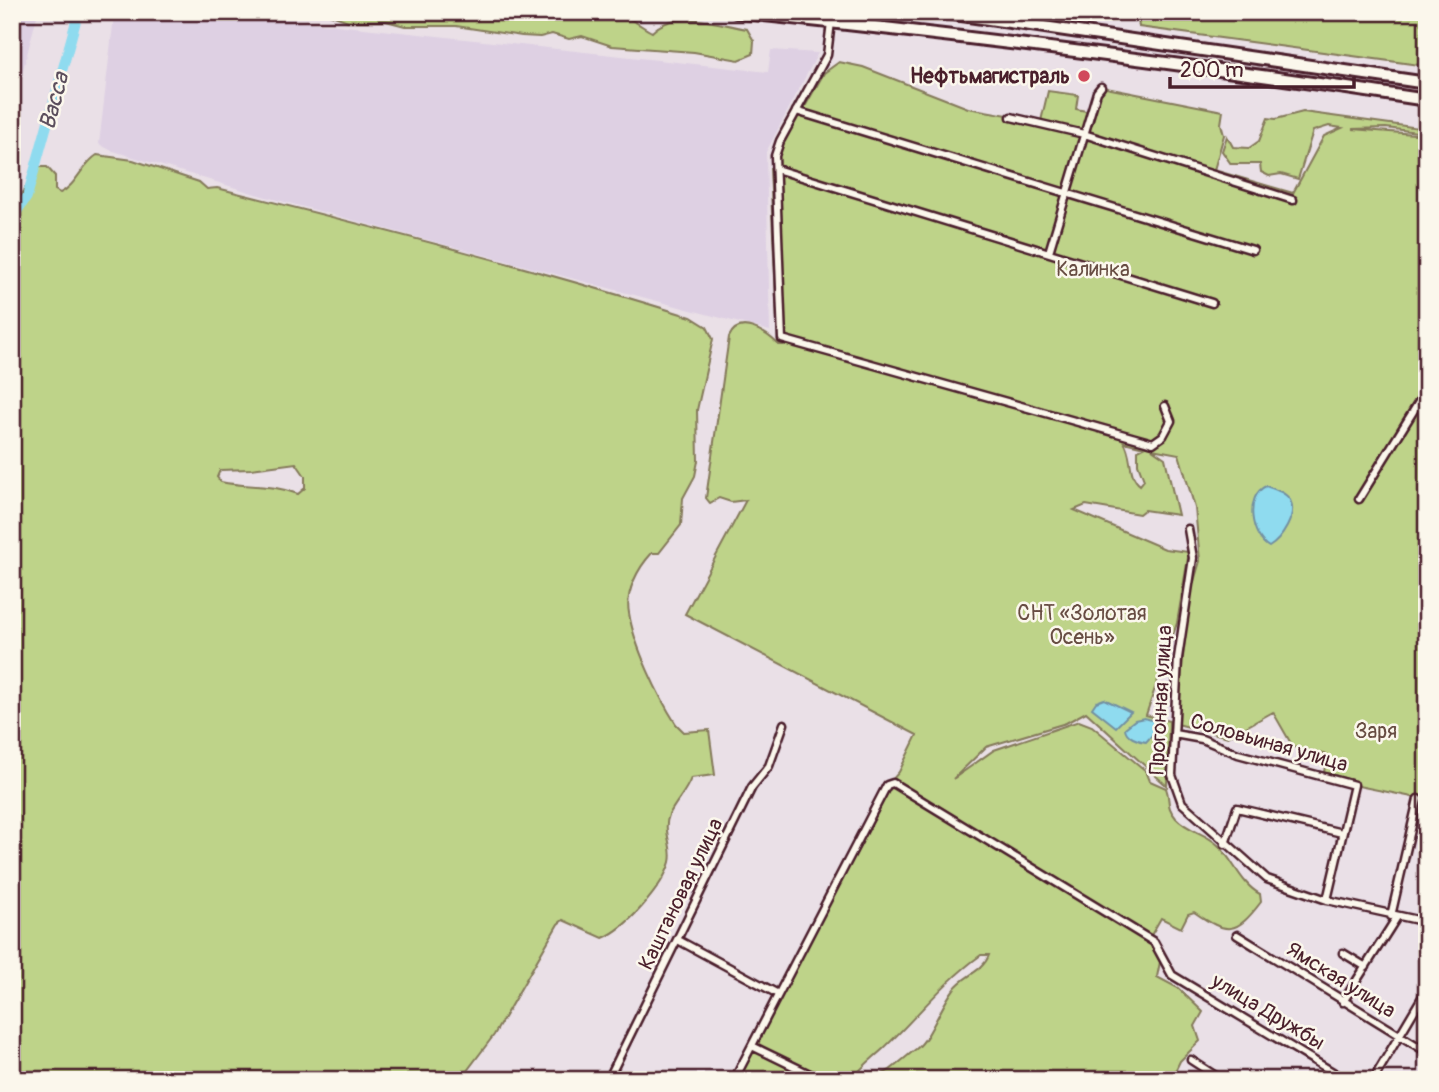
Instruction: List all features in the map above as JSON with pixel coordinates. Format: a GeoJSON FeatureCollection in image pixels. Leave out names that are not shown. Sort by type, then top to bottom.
{"type":"FeatureCollection","features":[{"type":"Feature","properties":{"kind":"highway"},"geometry":{"type":"LineString","coordinates":[[736,12],[1167,61],[1427,100]]}},
{"type":"Feature","properties":{"kind":"highway"},"geometry":{"type":"LineString","coordinates":[[941,12],[1427,83]]}},
{"type":"Feature","properties":{"kind":"street"},"geometry":{"type":"LineString","coordinates":[[831,22],[827,55],[780,141],[776,169],[782,339],[1153,443],[1163,436],[1171,421],[1165,407]]}},
{"type":"Feature","properties":{"kind":"street"},"geometry":{"type":"LineString","coordinates":[[1048,252],[1101,87]]}},
{"type":"Feature","properties":{"kind":"street"},"geometry":{"type":"LineString","coordinates":[[796,111],[1253,250]]}},
{"type":"Feature","properties":{"kind":"street"},"geometry":{"type":"LineString","coordinates":[[1011,117],[1084,134],[1293,200]]}},
{"type":"Feature","properties":{"kind":"street"},"geometry":{"type":"LineString","coordinates":[[776,169],[1212,303]]}},
{"type":"Feature","properties":{"kind":"street"},"geometry":{"type":"LineString","coordinates":[[1359,499],[1427,389]]}},
{"type":"Feature","properties":{"kind":"street","name":"Прогонная улица"},"geometry":{"type":"LineString","coordinates":[[1188,529],[1193,558],[1180,645],[1172,775],[1181,803],[1266,879],[1327,900],[1427,922]]}},
{"type":"Feature","properties":{"kind":"street","name":"Каштановая улица"},"geometry":{"type":"LineString","coordinates":[[608,1080],[752,787],[769,766],[784,724]]}},
{"type":"Feature","properties":{"kind":"street","name":"Соловьиная улица"},"geometry":{"type":"LineString","coordinates":[[1174,734],[1202,739],[1238,754],[1354,785],[1342,833]]}},
{"type":"Feature","properties":{"kind":"street","name":"улица Дружбы"},"geometry":{"type":"LineString","coordinates":[[778,994],[887,785],[893,783],[1154,942],[1172,975],[1346,1080]]}},
{"type":"Feature","properties":{"kind":"street"},"geometry":{"type":"LineString","coordinates":[[1343,1002],[1394,916],[1418,799]]}},
{"type":"Feature","properties":{"kind":"street"},"geometry":{"type":"LineString","coordinates":[[1225,845],[1237,808],[1342,833],[1327,900]]}},
{"type":"Feature","properties":{"kind":"street","name":"Ямская улица"},"geometry":{"type":"LineString","coordinates":[[1237,934],[1397,1037],[1427,1052]]}},
{"type":"Feature","properties":{"kind":"street"},"geometry":{"type":"LineString","coordinates":[[678,940],[778,994],[734,1080]]}},
{"type":"Feature","properties":{"kind":"street"},"geometry":{"type":"LineString","coordinates":[[1343,953],[1366,967]]}},
{"type":"Feature","properties":{"kind":"street"},"geometry":{"type":"LineString","coordinates":[[1373,1080],[1427,989]]}},
{"type":"Feature","properties":{"kind":"street"},"geometry":{"type":"LineString","coordinates":[[752,1046],[822,1080]]}},
{"type":"Feature","properties":{"kind":"street"},"geometry":{"type":"LineString","coordinates":[[1191,1060],[1222,1080]]}},
{"type":"Feature","properties":{"kind":"shaded area"},"geometry":{"type":"Polygon","coordinates":[[[12,12],[38,12],[12,112],[12,12]]]}},
{"type":"Feature","properties":{"kind":"shaded area"},"geometry":{"type":"Polygon","coordinates":[[[81,12],[216,12],[768,72],[771,50],[818,53],[766,152],[770,331],[266,197],[110,150],[99,144],[114,16],[81,12]]]}},
{"type":"Feature","properties":{"kind":"green space"},"geometry":{"type":"Polygon","coordinates":[[[283,12],[563,12],[618,16],[633,20],[652,32],[661,25],[685,19],[747,29],[754,41],[753,54],[739,60],[694,52],[612,46],[582,36],[569,39],[552,34],[540,37],[522,36],[456,26],[405,26],[386,21],[348,21],[329,14],[283,12]]]}},
{"type":"Feature","properties":{"kind":"green space"},"geometry":{"type":"Polygon","coordinates":[[[1137,12],[1427,12],[1427,66],[1139,27],[1137,12]]]}},
{"type":"Feature","properties":{"kind":"green space"},"geometry":{"type":"Polygon","coordinates":[[[839,62],[863,67],[968,108],[1041,121],[1048,91],[1078,95],[1076,109],[1091,112],[1101,87],[1223,111],[1221,124],[1224,135],[1214,170],[1293,193],[1324,136],[1342,128],[1329,126],[1313,131],[1298,179],[1281,174],[1269,176],[1261,172],[1260,164],[1231,164],[1222,151],[1227,136],[1233,147],[1249,148],[1259,141],[1268,118],[1276,119],[1303,112],[1427,129],[1425,133],[1386,128],[1352,129],[1427,135],[1427,800],[1358,786],[1358,782],[1324,772],[1327,755],[1293,747],[1273,712],[1228,737],[1177,724],[1188,602],[1200,561],[1195,508],[1179,454],[1152,449],[1165,458],[1178,515],[1144,510],[1139,514],[1086,505],[1074,510],[1165,549],[1189,552],[1177,623],[1146,715],[1169,721],[1167,786],[1086,712],[1066,723],[986,747],[953,779],[994,750],[1079,721],[1092,726],[1146,771],[1150,781],[1166,788],[1169,806],[1176,818],[1218,845],[1253,890],[1260,894],[1261,902],[1238,926],[1223,928],[1194,912],[1188,914],[1181,928],[1161,918],[1150,937],[892,780],[899,772],[917,735],[685,614],[746,500],[731,502],[719,498],[710,503],[706,498],[729,337],[734,330],[746,326],[768,335],[779,345],[784,345],[778,343],[770,168],[776,168],[775,156],[796,111],[802,112],[824,73],[839,62]],[[1124,442],[1133,476],[1140,485],[1144,480],[1138,464],[1138,450],[1144,447],[1124,442]]]}},
{"type":"Feature","properties":{"kind":"green space"},"geometry":{"type":"Polygon","coordinates":[[[97,155],[133,160],[199,182],[207,189],[217,188],[277,203],[573,282],[691,317],[707,327],[713,339],[697,410],[698,461],[695,476],[683,498],[681,525],[659,553],[652,553],[642,566],[631,589],[628,605],[641,655],[676,724],[684,732],[709,730],[715,775],[691,778],[669,815],[667,827],[670,862],[652,895],[622,926],[603,938],[563,920],[558,924],[494,1035],[460,1080],[12,1080],[12,207],[22,195],[35,167],[47,167],[55,176],[55,190],[60,193],[66,190],[97,155]],[[296,463],[220,470],[217,477],[221,482],[278,488],[298,494],[305,488],[305,476],[296,463]]]}},
{"type":"Feature","properties":{"kind":"green space"},"geometry":{"type":"Polygon","coordinates":[[[892,785],[1153,943],[1160,962],[1157,977],[1178,988],[1203,1012],[1195,1026],[1200,1041],[1180,1061],[1171,1080],[871,1080],[890,1070],[921,1044],[954,989],[978,970],[989,955],[981,955],[942,989],[852,1080],[737,1080],[892,785]]]}},
{"type":"Feature","properties":{"kind":"water"},"geometry":{"type":"Polygon","coordinates":[[[1266,486],[1285,495],[1292,506],[1287,526],[1269,547],[1258,535],[1252,516],[1255,498],[1266,486]]]}},
{"type":"Feature","properties":{"kind":"water"},"geometry":{"type":"Polygon","coordinates":[[[1104,699],[1131,712],[1116,727],[1092,708],[1096,702],[1104,699]]]}},
{"type":"Feature","properties":{"kind":"water"},"geometry":{"type":"Polygon","coordinates":[[[1144,718],[1156,721],[1155,732],[1146,742],[1130,736],[1125,728],[1135,720],[1144,718]]]}},
{"type":"Feature","properties":{"kind":"waterway","name":"Васса"},"geometry":{"type":"LineString","coordinates":[[12,218],[27,197],[76,21]]}},
{"type":"Feature","properties":{"kind":"place","name":"Нефтьмагистраль"},"geometry":{"type":"Point","coordinates":[1084,76]}},
{"type":"Feature","properties":{"kind":"park label","name":"Калинка"},"geometry":{"type":"Point","coordinates":[1093,269]}},
{"type":"Feature","properties":{"kind":"park label","name":"СНТ «Золотая Осень»"},"geometry":{"type":"Point","coordinates":[1082,625]}},
{"type":"Feature","properties":{"kind":"park label","name":"Заря"},"geometry":{"type":"Point","coordinates":[1376,731]}}]}
